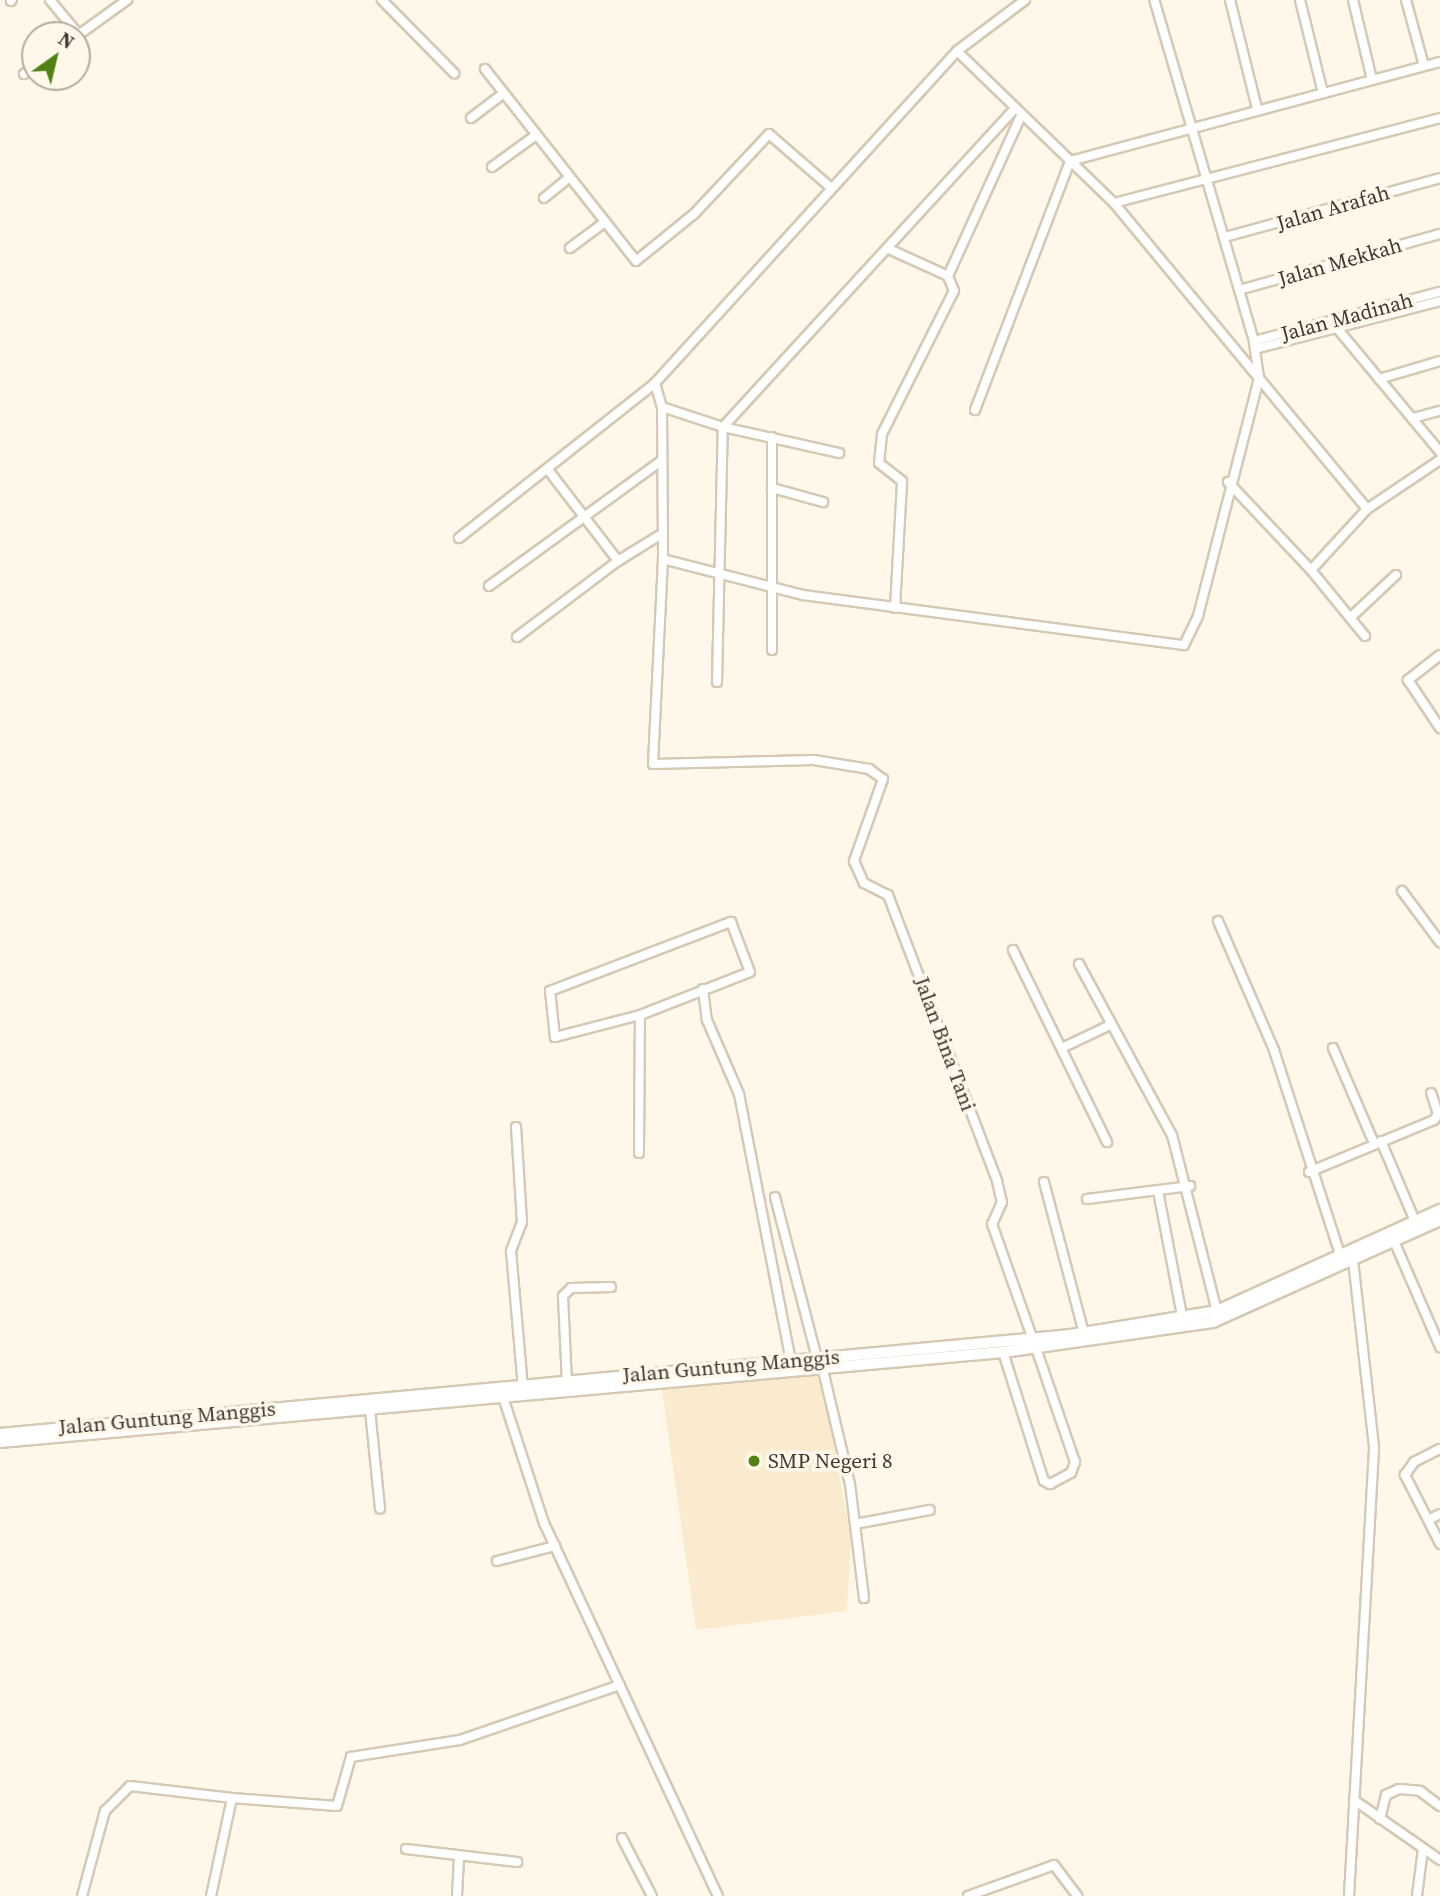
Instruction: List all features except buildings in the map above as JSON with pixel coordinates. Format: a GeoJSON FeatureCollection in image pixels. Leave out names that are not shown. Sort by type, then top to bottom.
{"type":"FeatureCollection","features":[{"type":"Feature","properties":{"kind":"street"},"geometry":{"type":"LineString","coordinates":[[50,0],[67,21]]}},
{"type":"Feature","properties":{"kind":"street"},"geometry":{"type":"LineString","coordinates":[[91,26],[127,0]]}},
{"type":"Feature","properties":{"kind":"street"},"geometry":{"type":"LineString","coordinates":[[382,0],[454,73]]}},
{"type":"Feature","properties":{"kind":"street"},"geometry":{"type":"LineString","coordinates":[[459,538],[549,471],[655,383],[829,186],[957,51],[1024,0]]}},
{"type":"Feature","properties":{"kind":"street"},"geometry":{"type":"LineString","coordinates":[[655,383],[662,407],[660,535],[663,559],[772,588],[895,608],[1184,645],[1198,616],[1228,481],[1259,378],[1255,345],[1225,237],[1190,128],[1154,0]]}},
{"type":"Feature","properties":{"kind":"street"},"geometry":{"type":"LineString","coordinates":[[1230,0],[1257,108]]}},
{"type":"Feature","properties":{"kind":"street"},"geometry":{"type":"LineString","coordinates":[[1300,0],[1324,93]]}},
{"type":"Feature","properties":{"kind":"street"},"geometry":{"type":"LineString","coordinates":[[1353,0],[1372,80]]}},
{"type":"Feature","properties":{"kind":"street"},"geometry":{"type":"LineString","coordinates":[[1406,0],[1424,66]]}},
{"type":"Feature","properties":{"kind":"street"},"geometry":{"type":"LineString","coordinates":[[957,51],[1017,114],[1114,202],[1367,509]]}},
{"type":"Feature","properties":{"kind":"street"},"geometry":{"type":"LineString","coordinates":[[1070,161],[1257,108],[1440,62]]}},
{"type":"Feature","properties":{"kind":"street"},"geometry":{"type":"LineString","coordinates":[[485,69],[636,261],[646,259],[769,134],[829,186]]}},
{"type":"Feature","properties":{"kind":"street"},"geometry":{"type":"LineString","coordinates":[[471,118],[504,93]]}},
{"type":"Feature","properties":{"kind":"street"},"geometry":{"type":"LineString","coordinates":[[717,682],[723,427],[1017,114]]}},
{"type":"Feature","properties":{"kind":"street"},"geometry":{"type":"LineString","coordinates":[[948,276],[1017,114]]}},
{"type":"Feature","properties":{"kind":"street"},"geometry":{"type":"LineString","coordinates":[[1114,202],[1440,118]]}},
{"type":"Feature","properties":{"kind":"street"},"geometry":{"type":"LineString","coordinates":[[492,167],[536,135]]}},
{"type":"Feature","properties":{"kind":"street"},"geometry":{"type":"LineString","coordinates":[[975,410],[1070,161]]}},
{"type":"Feature","properties":{"kind":"street"},"geometry":{"type":"LineString","coordinates":[[544,198],[570,177]]}},
{"type":"Feature","properties":{"kind":"street","name":"Jalan Arafah"},"geometry":{"type":"LineString","coordinates":[[1225,237],[1440,178]]}},
{"type":"Feature","properties":{"kind":"street"},"geometry":{"type":"LineString","coordinates":[[570,248],[605,222]]}},
{"type":"Feature","properties":{"kind":"street","name":"Jalan Mekkah"},"geometry":{"type":"LineString","coordinates":[[1239,290],[1440,234]]}},
{"type":"Feature","properties":{"kind":"street"},"geometry":{"type":"LineString","coordinates":[[889,249],[948,276],[954,291],[887,417],[878,453],[879,463],[901,481],[895,608]]}},
{"type":"Feature","properties":{"kind":"street","name":"Jalan Madinah"},"geometry":{"type":"LineString","coordinates":[[1335,325],[1440,292]]}},
{"type":"Feature","properties":{"kind":"street","name":"Jalan Madinah"},"geometry":{"type":"LineString","coordinates":[[1255,345],[1440,301]]}},
{"type":"Feature","properties":{"kind":"street"},"geometry":{"type":"LineString","coordinates":[[1335,325],[1440,452]]}},
{"type":"Feature","properties":{"kind":"street"},"geometry":{"type":"LineString","coordinates":[[1379,379],[1440,361]]}},
{"type":"Feature","properties":{"kind":"street"},"geometry":{"type":"LineString","coordinates":[[662,407],[723,427],[839,453]]}},
{"type":"Feature","properties":{"kind":"street"},"geometry":{"type":"LineString","coordinates":[[1413,418],[1440,411]]}},
{"type":"Feature","properties":{"kind":"street"},"geometry":{"type":"LineString","coordinates":[[772,437],[772,650]]}},
{"type":"Feature","properties":{"kind":"street"},"geometry":{"type":"LineString","coordinates":[[1311,570],[1367,509],[1440,460]]}},
{"type":"Feature","properties":{"kind":"street"},"geometry":{"type":"LineString","coordinates":[[489,586],[584,514],[661,461]]}},
{"type":"Feature","properties":{"kind":"street"},"geometry":{"type":"LineString","coordinates":[[549,471],[618,561]]}},
{"type":"Feature","properties":{"kind":"street"},"geometry":{"type":"LineString","coordinates":[[1228,481],[1311,570],[1365,636]]}},
{"type":"Feature","properties":{"kind":"street"},"geometry":{"type":"LineString","coordinates":[[772,488],[823,502]]}},
{"type":"Feature","properties":{"kind":"street"},"geometry":{"type":"LineString","coordinates":[[517,637],[618,561],[660,535]]}},
{"type":"Feature","properties":{"kind":"street","name":"Jalan Bina Tani"},"geometry":{"type":"LineString","coordinates":[[663,559],[653,764],[814,760],[869,769],[881,775],[882,784],[856,843],[855,861],[864,883],[888,895],[994,1172],[1002,1202],[992,1224],[1035,1344]]}},
{"type":"Feature","properties":{"kind":"street"},"geometry":{"type":"LineString","coordinates":[[1350,618],[1395,575]]}},
{"type":"Feature","properties":{"kind":"street"},"geometry":{"type":"LineString","coordinates":[[1439,724],[1408,680],[1440,654]]}},
{"type":"Feature","properties":{"kind":"street"},"geometry":{"type":"LineString","coordinates":[[1402,891],[1440,942]]}},
{"type":"Feature","properties":{"kind":"street"},"geometry":{"type":"LineString","coordinates":[[1218,921],[1274,1050],[1309,1172],[1341,1258]]}},
{"type":"Feature","properties":{"kind":"street"},"geometry":{"type":"LineString","coordinates":[[732,922],[752,969],[703,989],[640,1016],[560,1039],[552,1028],[550,991],[732,922]]}},
{"type":"Feature","properties":{"kind":"street"},"geometry":{"type":"LineString","coordinates":[[1013,950],[1107,1142]]}},
{"type":"Feature","properties":{"kind":"street"},"geometry":{"type":"LineString","coordinates":[[1079,964],[1172,1135],[1190,1186],[1217,1311]]}},
{"type":"Feature","properties":{"kind":"street"},"geometry":{"type":"LineString","coordinates":[[703,989],[707,1020],[739,1094],[791,1361]]}},
{"type":"Feature","properties":{"kind":"street"},"geometry":{"type":"LineString","coordinates":[[639,1153],[640,1016]]}},
{"type":"Feature","properties":{"kind":"street"},"geometry":{"type":"LineString","coordinates":[[1062,1048],[1112,1024]]}},
{"type":"Feature","properties":{"kind":"street"},"geometry":{"type":"LineString","coordinates":[[1334,1048],[1415,1221]]}},
{"type":"Feature","properties":{"kind":"street"},"geometry":{"type":"LineString","coordinates":[[1309,1172],[1437,1117],[1431,1093]]}},
{"type":"Feature","properties":{"kind":"street"},"geometry":{"type":"LineString","coordinates":[[516,1128],[522,1222],[511,1251],[523,1387]]}},
{"type":"Feature","properties":{"kind":"street"},"geometry":{"type":"LineString","coordinates":[[1044,1182],[1084,1333]]}},
{"type":"Feature","properties":{"kind":"street"},"geometry":{"type":"LineString","coordinates":[[1087,1199],[1190,1186]]}},
{"type":"Feature","properties":{"kind":"street"},"geometry":{"type":"LineString","coordinates":[[1158,1191],[1182,1316]]}},
{"type":"Feature","properties":{"kind":"street"},"geometry":{"type":"LineString","coordinates":[[775,1197],[819,1362],[855,1524],[864,1598]]}},
{"type":"Feature","properties":{"kind":"street","name":"Jalan Guntung Manggis"},"geometry":{"type":"LineString","coordinates":[[0,1442],[370,1410],[509,1393],[523,1387],[791,1361],[819,1362],[1003,1352],[1084,1333],[1217,1311],[1341,1258],[1440,1210]]}},
{"type":"Feature","properties":{"kind":"street","name":"Jalan Guntung Manggis"},"geometry":{"type":"LineString","coordinates":[[0,1434],[509,1393],[819,1362],[1035,1344],[1222,1320],[1440,1220]]}},
{"type":"Feature","properties":{"kind":"street"},"geometry":{"type":"LineString","coordinates":[[1394,1241],[1440,1347]]}},
{"type":"Feature","properties":{"kind":"street"},"geometry":{"type":"LineString","coordinates":[[1349,1896],[1374,1427],[1353,1261]]}},
{"type":"Feature","properties":{"kind":"street"},"geometry":{"type":"LineString","coordinates":[[567,1384],[563,1296],[571,1288],[611,1287]]}},
{"type":"Feature","properties":{"kind":"street"},"geometry":{"type":"LineString","coordinates":[[1003,1352],[1044,1481],[1050,1484],[1071,1473],[1075,1462],[1035,1344]]}},
{"type":"Feature","properties":{"kind":"street"},"geometry":{"type":"LineString","coordinates":[[509,1393],[555,1546],[718,1896]]}},
{"type":"Feature","properties":{"kind":"street"},"geometry":{"type":"LineString","coordinates":[[370,1410],[380,1508]]}},
{"type":"Feature","properties":{"kind":"street"},"geometry":{"type":"LineString","coordinates":[[1440,1449],[1415,1462],[1405,1475],[1440,1544]]}},
{"type":"Feature","properties":{"kind":"street"},"geometry":{"type":"LineString","coordinates":[[855,1524],[930,1510]]}},
{"type":"Feature","properties":{"kind":"street"},"geometry":{"type":"LineString","coordinates":[[1428,1520],[1440,1514]]}},
{"type":"Feature","properties":{"kind":"street"},"geometry":{"type":"LineString","coordinates":[[497,1561],[555,1546]]}},
{"type":"Feature","properties":{"kind":"street"},"geometry":{"type":"LineString","coordinates":[[82,1896],[105,1811],[121,1791],[160,1787],[232,1798],[337,1806],[351,1757],[460,1740],[620,1685]]}},
{"type":"Feature","properties":{"kind":"street"},"geometry":{"type":"LineString","coordinates":[[1380,1819],[1386,1795],[1399,1789],[1420,1791],[1440,1806]]}},
{"type":"Feature","properties":{"kind":"street"},"geometry":{"type":"LineString","coordinates":[[211,1896],[232,1798]]}},
{"type":"Feature","properties":{"kind":"street"},"geometry":{"type":"LineString","coordinates":[[1354,1800],[1440,1860]]}},
{"type":"Feature","properties":{"kind":"street"},"geometry":{"type":"LineString","coordinates":[[622,1838],[652,1896]]}},
{"type":"Feature","properties":{"kind":"street"},"geometry":{"type":"LineString","coordinates":[[406,1849],[517,1862]]}},
{"type":"Feature","properties":{"kind":"street"},"geometry":{"type":"LineString","coordinates":[[1417,1896],[1423,1849]]}},
{"type":"Feature","properties":{"kind":"street"},"geometry":{"type":"LineString","coordinates":[[457,1896],[459,1857]]}},
{"type":"Feature","properties":{"kind":"street"},"geometry":{"type":"LineString","coordinates":[[968,1896],[1054,1865],[1077,1896]]}},
{"type":"Feature","properties":{"kind":"shaded area","name":"SMP Negeri 8"},"geometry":{"type":"Polygon","coordinates":[[[820,1371],[851,1538],[847,1611],[696,1630],[661,1384],[820,1371]]]}},
{"type":"Feature","properties":{"kind":"place","name":"SMP Negeri 8"},"geometry":{"type":"Point","coordinates":[754,1461]}}]}
